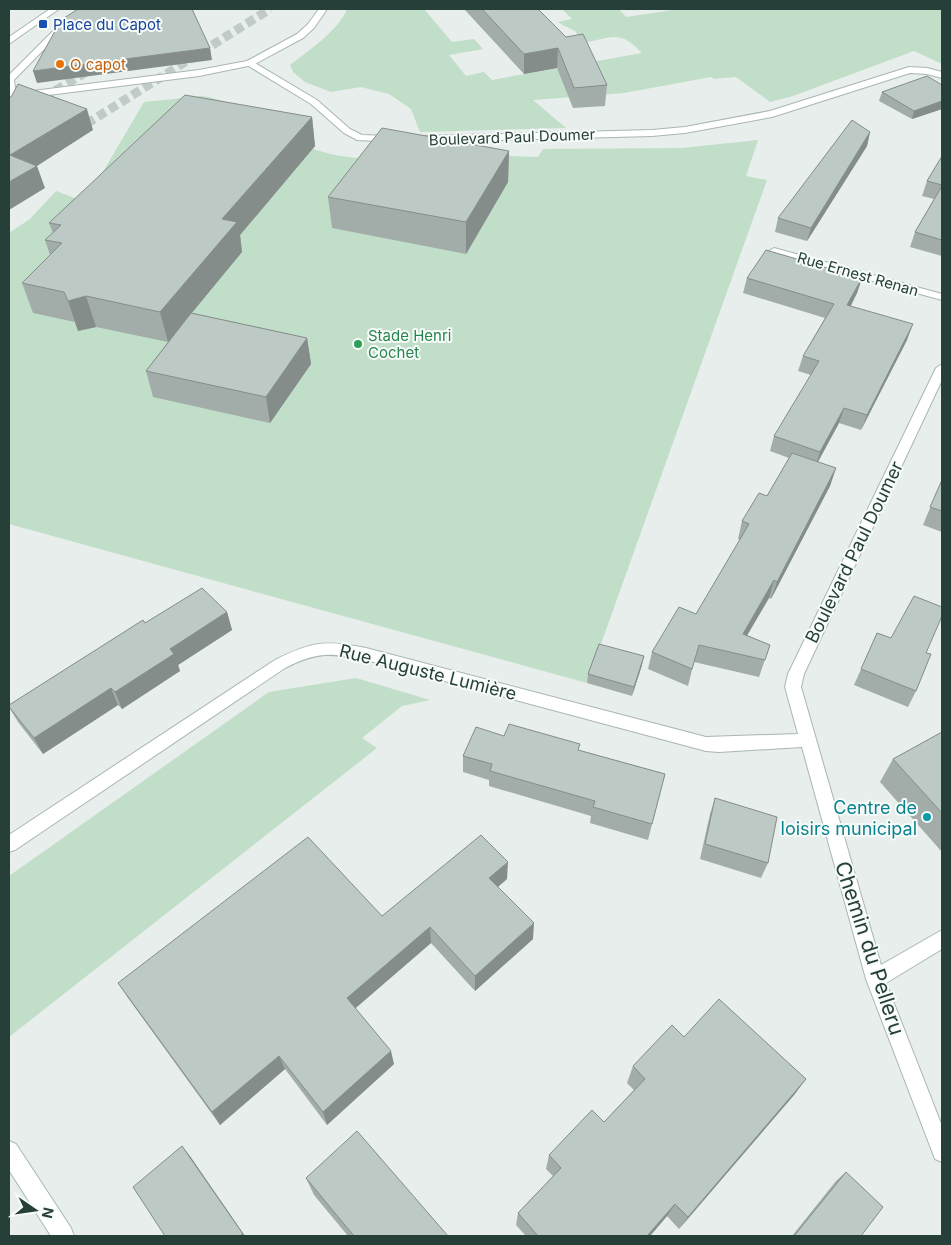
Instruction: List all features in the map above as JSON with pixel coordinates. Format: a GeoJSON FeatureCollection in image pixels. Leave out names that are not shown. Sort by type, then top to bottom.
{"type":"FeatureCollection","features":[{"type":"Feature","properties":{"kind":"street"},"geometry":{"type":"LineString","coordinates":[[9,41],[55,9]]}},
{"type":"Feature","properties":{"kind":"street"},"geometry":{"type":"LineString","coordinates":[[92,9],[71,19],[60,27],[9,80],[10,96],[199,73],[250,63],[286,46],[300,36],[311,26],[324,9]]}},
{"type":"Feature","properties":{"kind":"street","name":"Boulevard Paul Doumer"},"geometry":{"type":"LineString","coordinates":[[250,63],[314,102],[347,131],[360,138],[404,139],[652,133],[685,130],[772,114],[909,70],[927,71],[942,76]]}},
{"type":"Feature","properties":{"kind":"street","name":"Boulevard Paul Doumer"},"geometry":{"type":"LineString","coordinates":[[808,740],[793,687],[796,674],[942,368]]}},
{"type":"Feature","properties":{"kind":"street","name":"Rue Auguste Lumière"},"geometry":{"type":"LineString","coordinates":[[9,844],[280,664],[304,652],[333,648],[366,654],[706,744],[719,745],[808,740]]}},
{"type":"Feature","properties":{"kind":"street","name":"Chemin du Pelleru"},"geometry":{"type":"LineString","coordinates":[[808,740],[875,979],[942,1152]]}},
{"type":"Feature","properties":{"kind":"street"},"geometry":{"type":"LineString","coordinates":[[875,979],[942,939]]}},
{"type":"Feature","properties":{"kind":"street"},"geometry":{"type":"LineString","coordinates":[[9,1151],[63,1236]]}},
{"type":"Feature","properties":{"kind":"lane","name":"Rue Ernest Renan"},"geometry":{"type":"LineString","coordinates":[[774,250],[942,297]]}},
{"type":"Feature","properties":{"kind":"green space"},"geometry":{"type":"Polygon","coordinates":[[[347,9],[424,9],[452,42],[474,39],[483,49],[449,55],[466,76],[484,72],[492,80],[642,53],[634,45],[621,38],[615,37],[583,43],[575,31],[558,22],[572,19],[562,9],[619,9],[626,17],[679,9],[942,9],[942,64],[914,51],[793,96],[770,102],[736,77],[714,79],[711,77],[624,93],[533,100],[566,128],[420,132],[411,109],[389,94],[361,87],[331,92],[305,82],[293,72],[290,65],[330,32],[343,17],[347,9]]]}},
{"type":"Feature","properties":{"kind":"green space","name":"Stade Henri Cochet"},"geometry":{"type":"Polygon","coordinates":[[[202,96],[232,104],[261,116],[315,146],[313,149],[348,157],[385,159],[487,155],[538,157],[543,149],[682,148],[758,140],[746,176],[767,180],[587,683],[9,524],[9,233],[30,219],[56,191],[80,200],[94,187],[144,102],[202,96]]]}},
{"type":"Feature","properties":{"kind":"green space"},"geometry":{"type":"Polygon","coordinates":[[[356,678],[430,700],[402,706],[362,738],[377,748],[9,1037],[9,876],[269,692],[356,678]]]}},
{"type":"Feature","properties":{"kind":"building"},"geometry":{"type":"Polygon","coordinates":[[[78,9],[192,9],[210,48],[33,71],[61,20],[78,9]]]}},
{"type":"Feature","properties":{"kind":"building"},"geometry":{"type":"Polygon","coordinates":[[[482,9],[538,9],[566,37],[583,34],[607,85],[574,88],[558,48],[524,54],[482,9]]]}},
{"type":"Feature","properties":{"kind":"building"},"geometry":{"type":"Polygon","coordinates":[[[927,76],[942,85],[942,101],[914,111],[882,92],[927,76]]]}},
{"type":"Feature","properties":{"kind":"building"},"geometry":{"type":"Polygon","coordinates":[[[18,84],[87,109],[10,155],[37,166],[9,182],[9,97],[11,97],[18,84]]]}},
{"type":"Feature","properties":{"kind":"building"},"geometry":{"type":"Polygon","coordinates":[[[185,95],[312,117],[222,219],[237,222],[160,312],[86,296],[68,301],[64,292],[22,283],[62,243],[45,240],[61,225],[49,223],[185,95]]]}},
{"type":"Feature","properties":{"kind":"building"},"geometry":{"type":"Polygon","coordinates":[[[852,120],[870,132],[811,228],[778,218],[852,120]]]}},
{"type":"Feature","properties":{"kind":"building"},"geometry":{"type":"Polygon","coordinates":[[[382,128],[509,151],[466,222],[328,197],[382,128]]]}},
{"type":"Feature","properties":{"kind":"building"},"geometry":{"type":"Polygon","coordinates":[[[942,156],[942,185],[927,181],[942,156]]]}},
{"type":"Feature","properties":{"kind":"building"},"geometry":{"type":"Polygon","coordinates":[[[942,186],[942,240],[915,232],[942,186]]]}},
{"type":"Feature","properties":{"kind":"building"},"geometry":{"type":"Polygon","coordinates":[[[766,250],[862,278],[847,305],[913,324],[867,415],[844,408],[820,452],[774,436],[819,361],[803,356],[834,304],[747,278],[766,250]]]}},
{"type":"Feature","properties":{"kind":"building"},"geometry":{"type":"Polygon","coordinates":[[[191,313],[307,338],[266,397],[146,371],[191,313]]]}},
{"type":"Feature","properties":{"kind":"building"},"geometry":{"type":"Polygon","coordinates":[[[792,453],[836,468],[777,582],[774,580],[743,634],[770,645],[765,660],[699,645],[692,669],[652,652],[679,607],[696,614],[749,524],[742,521],[759,493],[767,496],[792,453]]]}},
{"type":"Feature","properties":{"kind":"building"},"geometry":{"type":"Polygon","coordinates":[[[942,480],[942,511],[930,507],[942,480]]]}},
{"type":"Feature","properties":{"kind":"building"},"geometry":{"type":"Polygon","coordinates":[[[202,588],[227,612],[170,649],[174,654],[115,692],[111,688],[34,738],[9,707],[9,705],[143,620],[145,623],[202,588]]]}},
{"type":"Feature","properties":{"kind":"building"},"geometry":{"type":"Polygon","coordinates":[[[914,596],[942,607],[942,616],[926,653],[931,654],[916,691],[861,669],[877,633],[891,638],[914,596]]]}},
{"type":"Feature","properties":{"kind":"building"},"geometry":{"type":"Polygon","coordinates":[[[599,644],[644,656],[634,687],[588,674],[599,644]]]}},
{"type":"Feature","properties":{"kind":"building"},"geometry":{"type":"Polygon","coordinates":[[[509,724],[580,744],[578,750],[665,774],[652,824],[593,807],[595,801],[490,771],[492,764],[463,756],[476,727],[504,736],[509,724]]]}},
{"type":"Feature","properties":{"kind":"building"},"geometry":{"type":"Polygon","coordinates":[[[942,732],[942,813],[893,759],[942,732]]]}},
{"type":"Feature","properties":{"kind":"building"},"geometry":{"type":"Polygon","coordinates":[[[715,798],[777,817],[768,863],[705,844],[715,798]]]}},
{"type":"Feature","properties":{"kind":"building"},"geometry":{"type":"Polygon","coordinates":[[[481,835],[508,862],[489,878],[534,923],[475,976],[430,927],[347,998],[391,1051],[323,1112],[279,1056],[212,1112],[118,983],[308,837],[382,916],[481,835]]]}},
{"type":"Feature","properties":{"kind":"building"},"geometry":{"type":"Polygon","coordinates":[[[719,999],[806,1079],[688,1217],[675,1204],[647,1236],[538,1236],[518,1213],[561,1168],[549,1155],[592,1110],[604,1122],[645,1079],[633,1066],[672,1025],[684,1037],[719,999]]]}},
{"type":"Feature","properties":{"kind":"building"},"geometry":{"type":"Polygon","coordinates":[[[357,1131],[448,1236],[354,1236],[306,1178],[357,1131]]]}},
{"type":"Feature","properties":{"kind":"building"},"geometry":{"type":"Polygon","coordinates":[[[182,1146],[243,1234],[240,1236],[165,1236],[133,1187],[182,1146]]]}},
{"type":"Feature","properties":{"kind":"building"},"geometry":{"type":"Polygon","coordinates":[[[846,1172],[883,1207],[861,1236],[794,1236],[846,1172]]]}},
{"type":"Feature","properties":{"kind":"tunnel"},"geometry":{"type":"LineString","coordinates":[[75,131],[270,9]]}},
{"type":"Feature","properties":{"kind":"tunnel"},"geometry":{"type":"LineString","coordinates":[[9,118],[93,68]]}},
{"type":"Feature","properties":{"kind":"place","name":"Place du Capot"},"geometry":{"type":"Point","coordinates":[43,24]}},
{"type":"Feature","properties":{"kind":"place","name":"O capot"},"geometry":{"type":"Point","coordinates":[60,64]}},
{"type":"Feature","properties":{"kind":"place","name":"Stade Henri Cochet"},"geometry":{"type":"Point","coordinates":[358,344]}},
{"type":"Feature","properties":{"kind":"place","name":"Centre de loisirs municipal"},"geometry":{"type":"Point","coordinates":[927,817]}}]}
